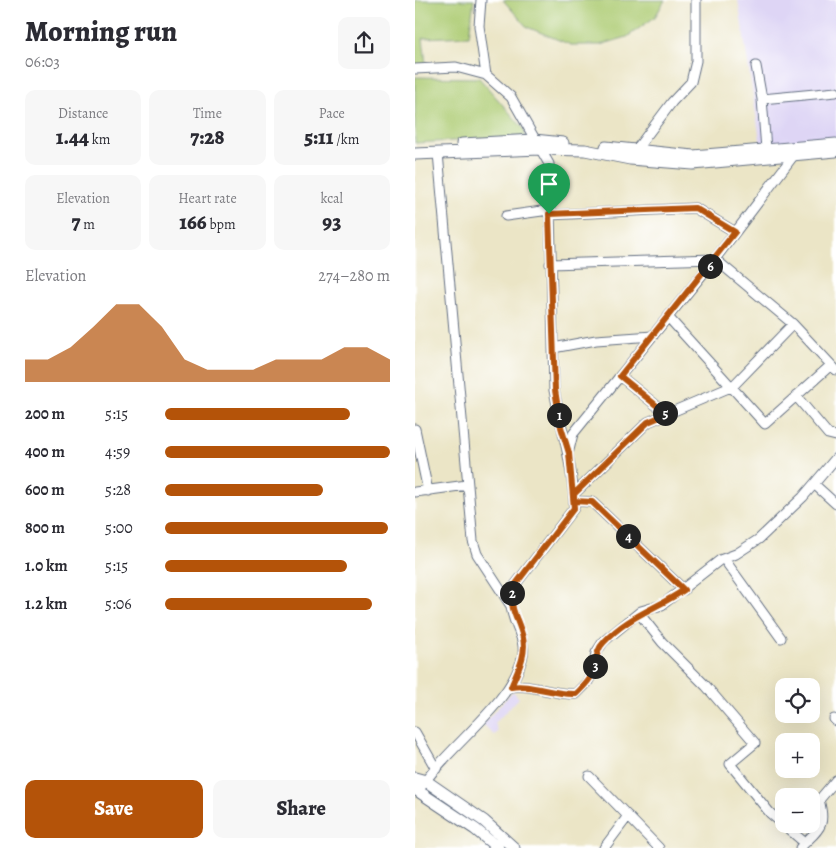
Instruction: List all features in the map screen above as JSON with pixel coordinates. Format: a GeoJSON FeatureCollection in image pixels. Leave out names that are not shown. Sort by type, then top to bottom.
{"type":"FeatureCollection","features":[{"type":"Feature","properties":{"kind":"main road"},"geometry":{"type":"LineString","coordinates":[[415,147],[537,144],[636,150],[693,156],[766,149],[836,152]]}},
{"type":"Feature","properties":{"kind":"main road"},"geometry":{"type":"LineString","coordinates":[[415,154],[537,144],[585,150],[630,159],[678,164],[795,151],[836,144]]}},
{"type":"Feature","properties":{"kind":"main road"},"geometry":{"type":"LineString","coordinates":[[419,784],[498,848]]}},
{"type":"Feature","properties":{"kind":"main road"},"geometry":{"type":"LineString","coordinates":[[419,784],[484,821],[514,848]]}},
{"type":"Feature","properties":{"kind":"street"},"geometry":{"type":"LineString","coordinates":[[481,0],[479,26],[487,75]]}},
{"type":"Feature","properties":{"kind":"street"},"geometry":{"type":"LineString","coordinates":[[636,150],[672,102],[691,82],[696,61],[696,0]]}},
{"type":"Feature","properties":{"kind":"street"},"geometry":{"type":"LineString","coordinates":[[755,66],[761,99],[766,149]]}},
{"type":"Feature","properties":{"kind":"street"},"geometry":{"type":"LineString","coordinates":[[415,69],[456,67],[487,75],[511,97],[549,164],[555,390],[561,427],[569,453]]}},
{"type":"Feature","properties":{"kind":"street"},"geometry":{"type":"LineString","coordinates":[[761,99],[836,92]]}},
{"type":"Feature","properties":{"kind":"street"},"geometry":{"type":"LineString","coordinates":[[511,606],[512,589],[574,508],[569,453],[569,444],[573,434],[715,259],[795,151]]}},
{"type":"Feature","properties":{"kind":"street"},"geometry":{"type":"LineString","coordinates":[[419,784],[436,769],[511,687],[523,658],[523,639],[511,606],[477,554],[473,541],[438,153]]}},
{"type":"Feature","properties":{"kind":"street"},"geometry":{"type":"LineString","coordinates":[[506,216],[549,212],[695,208],[735,232]]}},
{"type":"Feature","properties":{"kind":"street"},"geometry":{"type":"LineString","coordinates":[[551,264],[715,259],[793,324],[834,367],[796,396],[765,424],[733,386],[668,317]]}},
{"type":"Feature","properties":{"kind":"street"},"geometry":{"type":"LineString","coordinates":[[574,498],[648,422],[733,386],[793,324]]}},
{"type":"Feature","properties":{"kind":"street"},"geometry":{"type":"LineString","coordinates":[[553,348],[596,340],[653,336]]}},
{"type":"Feature","properties":{"kind":"street"},"geometry":{"type":"LineString","coordinates":[[620,376],[667,414]]}},
{"type":"Feature","properties":{"kind":"street"},"geometry":{"type":"LineString","coordinates":[[796,396],[828,434],[836,436]]}},
{"type":"Feature","properties":{"kind":"street"},"geometry":{"type":"LineString","coordinates":[[415,429],[428,490]]}},
{"type":"Feature","properties":{"kind":"street"},"geometry":{"type":"LineString","coordinates":[[511,687],[520,685],[561,695],[576,694],[593,674],[595,658],[603,642],[639,613],[662,605],[724,559],[736,554],[759,539],[814,484],[836,458]]}},
{"type":"Feature","properties":{"kind":"street"},"geometry":{"type":"LineString","coordinates":[[814,484],[836,504]]}},
{"type":"Feature","properties":{"kind":"street"},"geometry":{"type":"LineString","coordinates":[[415,492],[467,485]]}},
{"type":"Feature","properties":{"kind":"street"},"geometry":{"type":"LineString","coordinates":[[574,498],[592,502],[684,590]]}},
{"type":"Feature","properties":{"kind":"street"},"geometry":{"type":"LineString","coordinates":[[724,559],[781,638]]}},
{"type":"Feature","properties":{"kind":"street"},"geometry":{"type":"LineString","coordinates":[[639,613],[662,642],[706,686],[755,743],[730,764],[770,813],[803,845],[821,825],[823,816],[819,800],[836,780]]}},
{"type":"Feature","properties":{"kind":"street"},"geometry":{"type":"LineString","coordinates":[[415,732],[436,769]]}},
{"type":"Feature","properties":{"kind":"street"},"geometry":{"type":"LineString","coordinates":[[589,776],[605,795],[659,848]]}},
{"type":"Feature","properties":{"kind":"street"},"geometry":{"type":"LineString","coordinates":[[604,848],[628,816]]}},
{"type":"Feature","properties":{"kind":"shaded area"},"geometry":{"type":"Polygon","coordinates":[[[738,0],[836,0],[836,141],[761,146],[738,0]]]}},
{"type":"Feature","properties":{"kind":"shaded area"},"geometry":{"type":"Polygon","coordinates":[[[513,691],[519,698],[495,723],[498,732],[494,735],[483,724],[513,691]]]}},
{"type":"Feature","properties":{"kind":"green space"},"geometry":{"type":"Polygon","coordinates":[[[415,0],[474,0],[469,36],[423,38],[426,64],[415,65],[415,0]]]}},
{"type":"Feature","properties":{"kind":"green space"},"geometry":{"type":"Polygon","coordinates":[[[503,0],[665,0],[655,17],[627,37],[600,45],[571,45],[527,27],[503,0]]]}},
{"type":"Feature","properties":{"kind":"green space"},"geometry":{"type":"Polygon","coordinates":[[[415,77],[479,78],[524,129],[525,137],[415,143],[415,77]]]}},
{"type":"Feature","properties":{"kind":"route"},"geometry":{"type":"LineString","coordinates":[[695,208],[735,232],[620,376],[667,414],[648,422],[574,494],[574,501],[592,502],[684,590],[662,605],[641,611],[620,627],[603,642],[595,658],[593,674],[587,683],[576,694],[561,695],[520,685],[511,687],[523,658],[523,639],[511,606],[512,589],[574,508],[569,453],[561,427],[555,390],[549,214],[695,208]]}}]}
